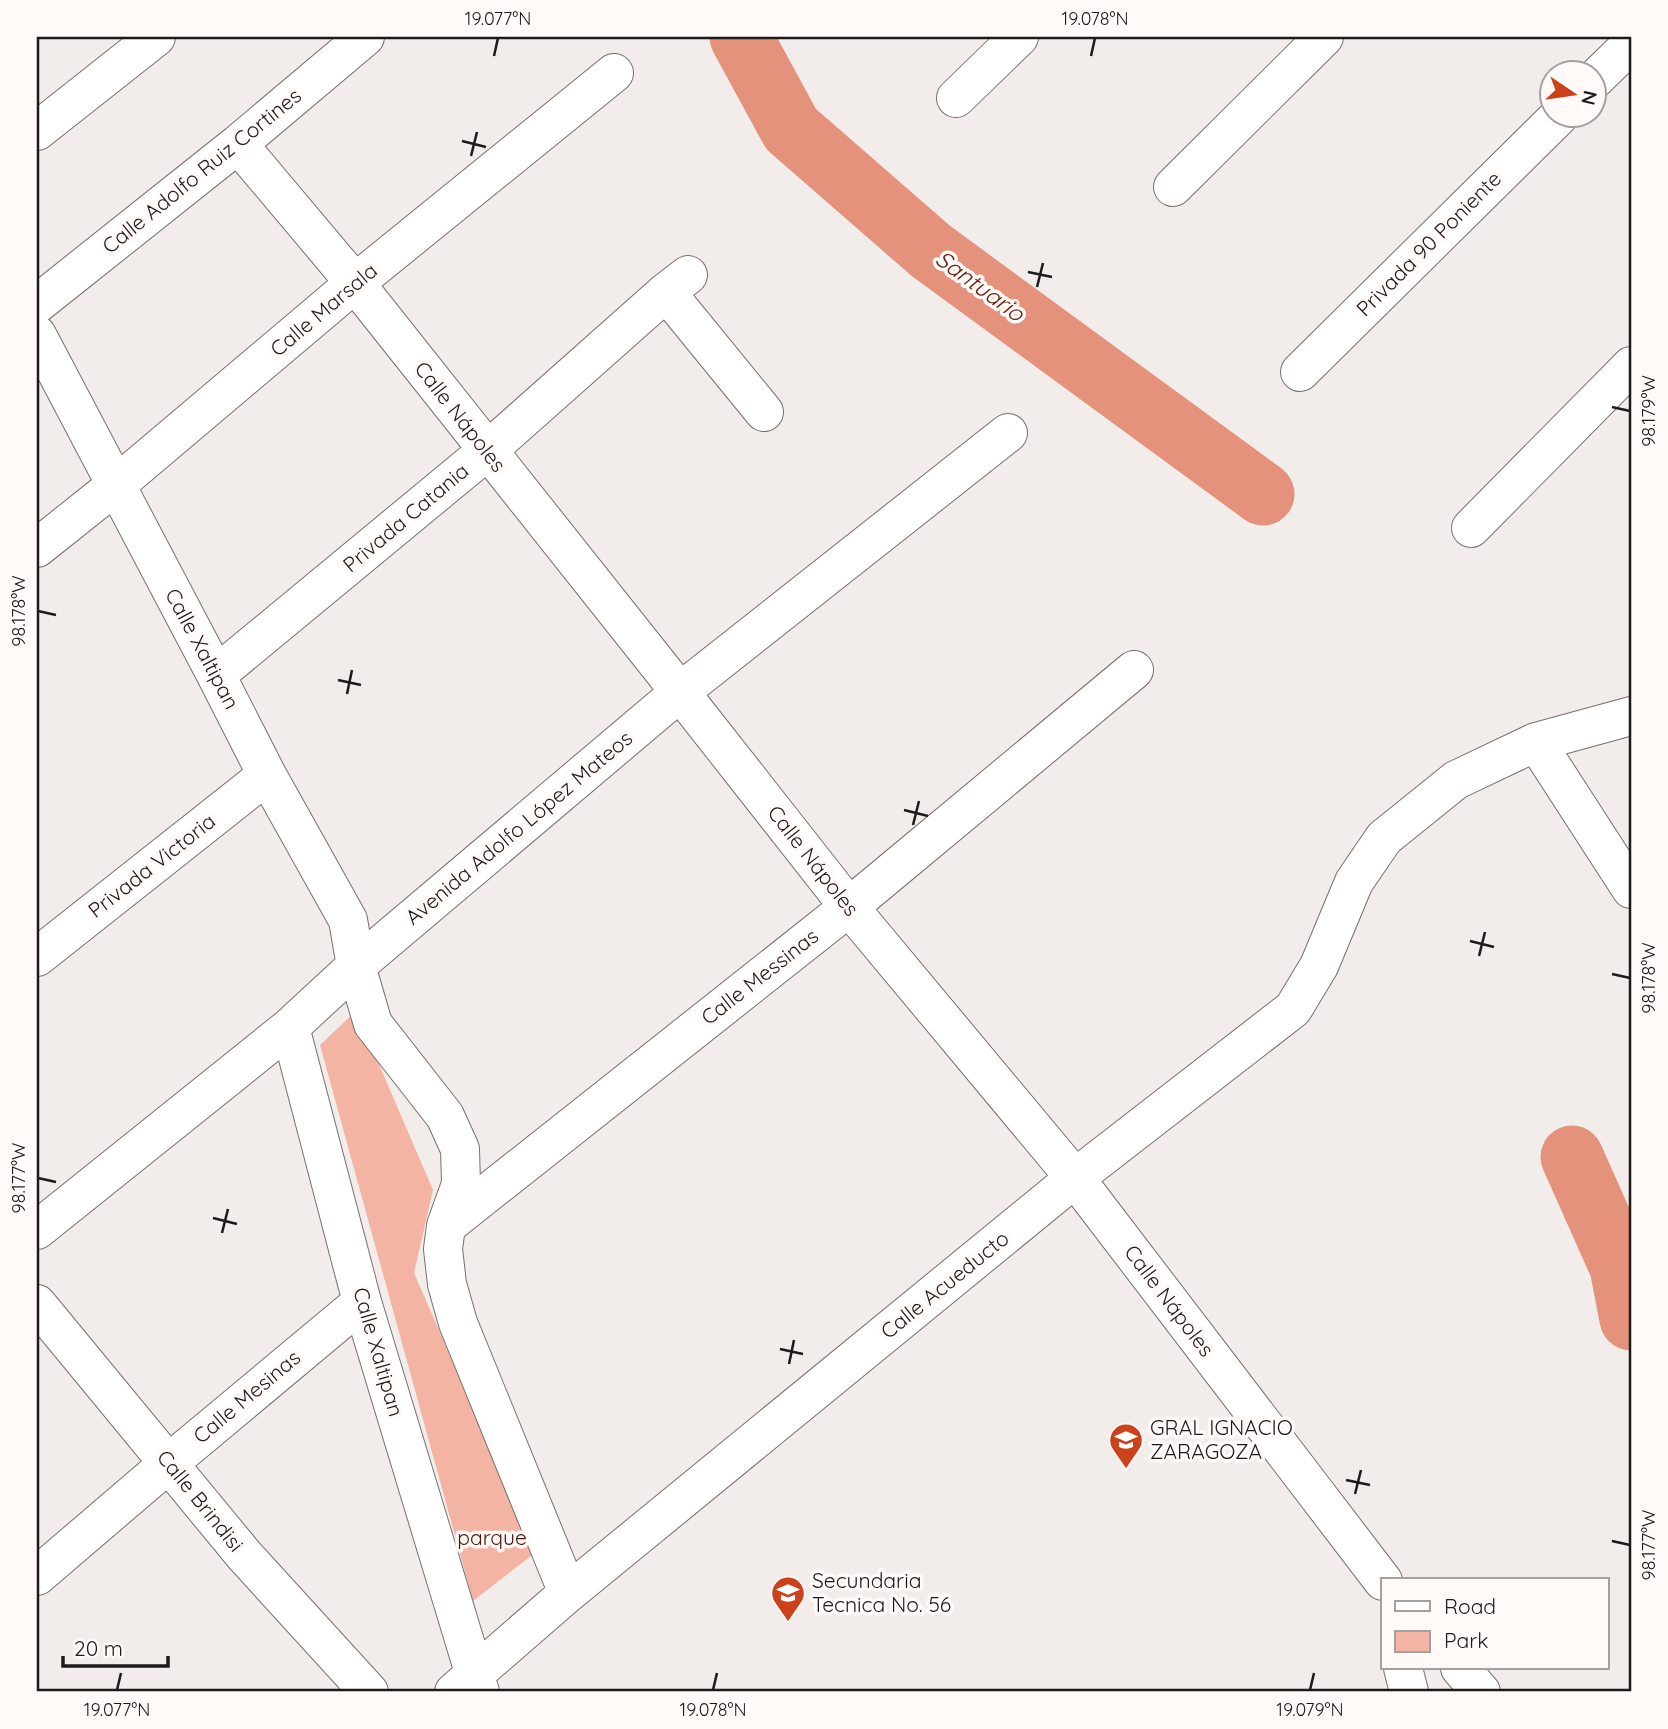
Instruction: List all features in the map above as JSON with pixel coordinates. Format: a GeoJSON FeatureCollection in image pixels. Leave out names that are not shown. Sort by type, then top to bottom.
{"type":"FeatureCollection","features":[{"type":"Feature","properties":{"kind":"street"},"geometry":{"type":"LineString","coordinates":[[37,131],[156,37]]}},
{"type":"Feature","properties":{"kind":"street","name":"Calle Adolfo Ruiz Cortines"},"geometry":{"type":"LineString","coordinates":[[37,304],[238,145],[365,37]]}},
{"type":"Feature","properties":{"kind":"street"},"geometry":{"type":"LineString","coordinates":[[956,98],[1019,37]]}},
{"type":"Feature","properties":{"kind":"street"},"geometry":{"type":"LineString","coordinates":[[1173,187],[1324,37]]}},
{"type":"Feature","properties":{"kind":"street"},"geometry":{"type":"LineString","coordinates":[[1608,66],[1631,44]]}},
{"type":"Feature","properties":{"kind":"street","name":"Calle Marsala"},"geometry":{"type":"LineString","coordinates":[[37,548],[116,485],[355,283],[614,74]]}},
{"type":"Feature","properties":{"kind":"street","name":"Privada 90 Poniente"},"geometry":{"type":"LineString","coordinates":[[1300,372],[1545,130]]}},
{"type":"Feature","properties":{"kind":"street","name":"Calle Nápoles"},"geometry":{"type":"LineString","coordinates":[[238,145],[355,283],[849,907],[1076,1178],[1381,1578]]}},
{"type":"Feature","properties":{"kind":"street","name":"Privada Catania"},"geometry":{"type":"LineString","coordinates":[[216,675],[487,451],[677,283],[764,412]]}},
{"type":"Feature","properties":{"kind":"street","name":"Calle Xaltipan"},"geometry":{"type":"LineString","coordinates":[[37,335],[267,775],[348,920],[356,966],[373,1024],[445,1116],[460,1149],[461,1184],[446,1226],[443,1249],[447,1284],[458,1323],[568,1593]]}},
{"type":"Feature","properties":{"kind":"street"},"geometry":{"type":"LineString","coordinates":[[1471,528],[1631,366]]}},
{"type":"Feature","properties":{"kind":"street","name":"Avenida Adolfo López Mateos"},"geometry":{"type":"LineString","coordinates":[[37,1230],[290,1027],[356,966],[680,692],[1008,433]]}},
{"type":"Feature","properties":{"kind":"street","name":"Calle Messinas"},"geometry":{"type":"LineString","coordinates":[[446,1226],[849,907],[1134,670]]}},
{"type":"Feature","properties":{"kind":"street","name":"Calle Acueducto"},"geometry":{"type":"LineString","coordinates":[[469,1687],[568,1593],[1076,1178],[1293,1009],[1320,967],[1354,882],[1384,838],[1456,780],[1536,743],[1631,716]]}},
{"type":"Feature","properties":{"kind":"street"},"geometry":{"type":"LineString","coordinates":[[1536,743],[1631,889]]}},
{"type":"Feature","properties":{"kind":"street","name":"Privada Victoria"},"geometry":{"type":"LineString","coordinates":[[37,957],[267,775]]}},
{"type":"Feature","properties":{"kind":"street","name":"Calle Xaltipan"},"geometry":{"type":"LineString","coordinates":[[290,1027],[362,1302],[469,1687]]}},
{"type":"Feature","properties":{"kind":"street","name":"Calle Mesinas"},"geometry":{"type":"LineString","coordinates":[[37,1576],[362,1302]]}},
{"type":"Feature","properties":{"kind":"street","name":"Calle Brindisi"},"geometry":{"type":"LineString","coordinates":[[37,1304],[244,1555],[369,1692]]}},
{"type":"Feature","properties":{"kind":"street"},"geometry":{"type":"LineString","coordinates":[[1404,1670],[1409,1692]]}},
{"type":"Feature","properties":{"kind":"street"},"geometry":{"type":"LineString","coordinates":[[1462,1670],[1481,1692]]}},
{"type":"Feature","properties":{"kind":"green space","name":"parque"},"geometry":{"type":"Polygon","coordinates":[[[356,1011],[433,1190],[414,1273],[536,1552],[473,1601],[320,1045],[356,1011]]]}},
{"type":"Feature","properties":{"kind":"waterway","name":"Santuario"},"geometry":{"type":"LineString","coordinates":[[741,37],[791,129],[931,251],[1263,494]]}},
{"type":"Feature","properties":{"kind":"waterway","name":"Santuario"},"geometry":{"type":"LineString","coordinates":[[1572,1157],[1621,1267],[1631,1319]]}},
{"type":"Feature","properties":{"kind":"place","name":"GRAL IGNACIO ZARAGOZA"},"geometry":{"type":"Point","coordinates":[1126,1470]}},
{"type":"Feature","properties":{"kind":"place","name":"Secundaria Tecnica No. 56"},"geometry":{"type":"Point","coordinates":[788,1623]}}]}
